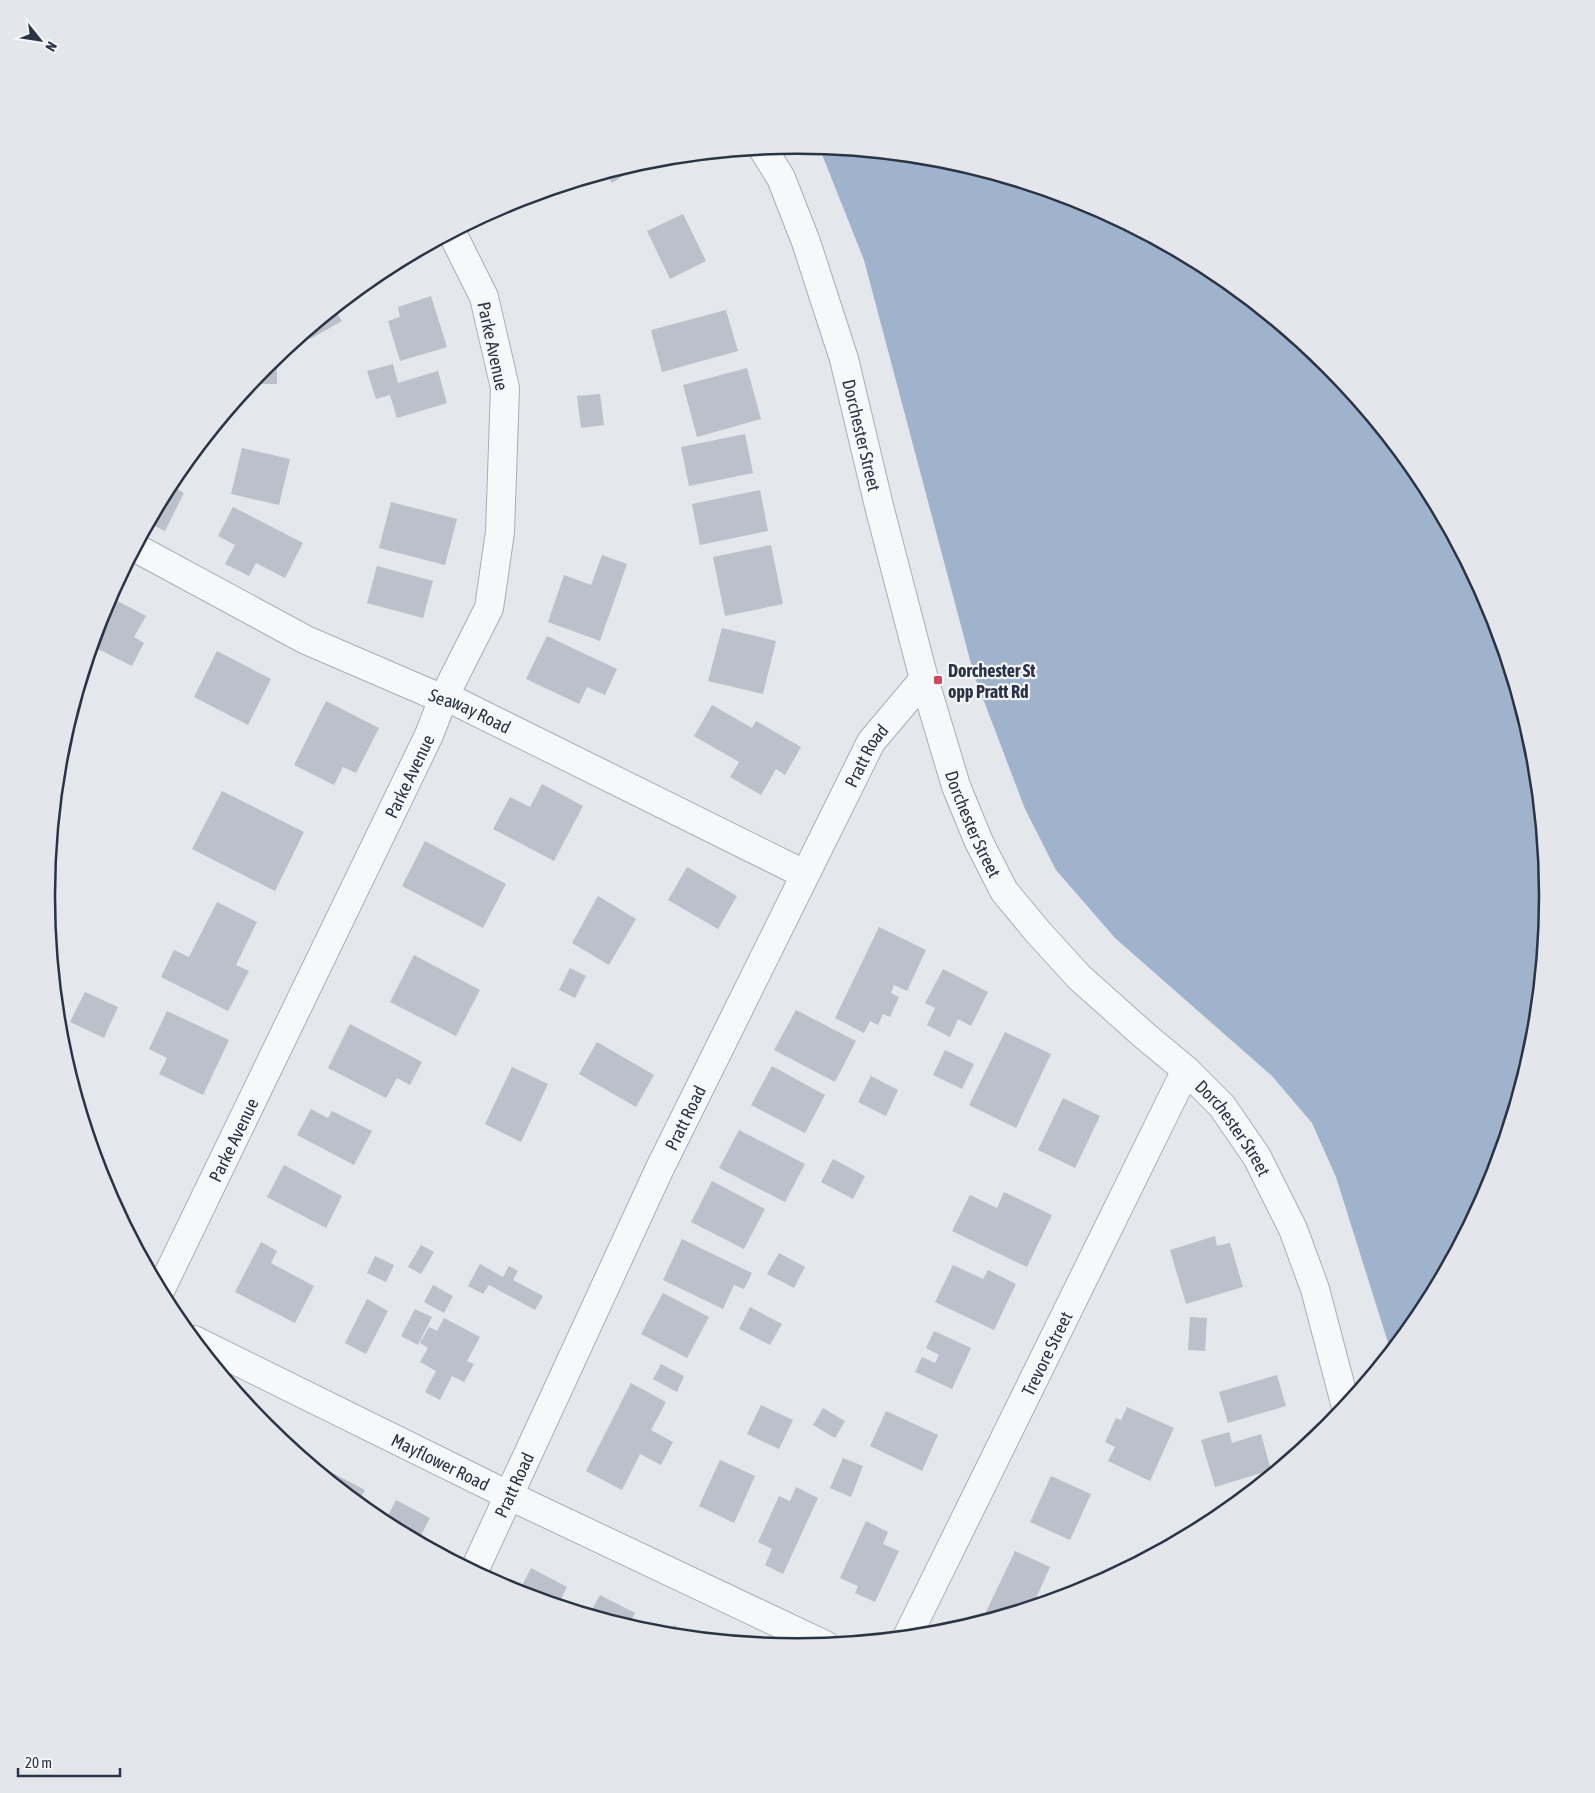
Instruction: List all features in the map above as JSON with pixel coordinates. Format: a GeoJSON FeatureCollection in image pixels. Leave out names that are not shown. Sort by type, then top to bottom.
{"type":"FeatureCollection","features":[{"type":"Feature","properties":{"kind":"street","name":"Dorchester Street"},"geometry":{"type":"LineString","coordinates":[[767,155],[781,178],[802,233],[844,359],[879,506],[924,680],[956,786],[979,842],[1004,891],[1079,977],[1186,1070],[1222,1106],[1257,1157],[1293,1229],[1315,1289],[1344,1399]]}},
{"type":"Feature","properties":{"kind":"street","name":"Parke Avenue"},"geometry":{"type":"LineString","coordinates":[[164,1283],[429,735],[443,699],[489,608],[500,532],[505,388],[484,298],[455,238]]}},
{"type":"Feature","properties":{"kind":"street","name":"Seaway Road"},"geometry":{"type":"LineString","coordinates":[[141,551],[306,640],[443,699],[455,701],[804,874]]}},
{"type":"Feature","properties":{"kind":"street","name":"Pratt Road"},"geometry":{"type":"LineString","coordinates":[[477,1565],[660,1170],[870,742],[924,680]]}},
{"type":"Feature","properties":{"kind":"street","name":"Trevore Street"},"geometry":{"type":"LineString","coordinates":[[909,1630],[1186,1070]]}},
{"type":"Feature","properties":{"kind":"street","name":"Mayflower Road"},"geometry":{"type":"LineString","coordinates":[[206,1346],[510,1496],[811,1638]]}},
{"type":"Feature","properties":{"kind":"water"},"geometry":{"type":"Polygon","coordinates":[[[822,155],[894,160],[990,179],[1036,193],[1082,211],[1169,253],[1250,307],[1323,371],[1387,444],[1441,525],[1463,568],[1501,658],[1515,704],[1526,752],[1534,800],[1540,896],[1534,993],[1515,1089],[1501,1135],[1483,1181],[1441,1268],[1389,1346],[1336,1177],[1312,1123],[1272,1076],[1115,938],[1056,870],[1025,809],[974,675],[864,260],[822,155]]]}},
{"type":"Feature","properties":{"kind":"building"},"geometry":{"type":"Polygon","coordinates":[[[625,174],[612,183],[609,178],[625,174]]]}},
{"type":"Feature","properties":{"kind":"building"},"geometry":{"type":"Polygon","coordinates":[[[683,214],[706,261],[670,279],[647,231],[683,214]]]}},
{"type":"Feature","properties":{"kind":"building"},"geometry":{"type":"Polygon","coordinates":[[[431,296],[447,347],[400,361],[388,321],[400,317],[398,307],[431,296]]]}},
{"type":"Feature","properties":{"kind":"building"},"geometry":{"type":"Polygon","coordinates":[[[726,310],[738,351],[662,372],[651,330],[726,310]]]}},
{"type":"Feature","properties":{"kind":"building"},"geometry":{"type":"Polygon","coordinates":[[[337,314],[342,321],[310,339],[309,337],[337,314]]]}},
{"type":"Feature","properties":{"kind":"building"},"geometry":{"type":"Polygon","coordinates":[[[393,364],[398,383],[438,371],[447,403],[397,418],[390,395],[376,399],[367,371],[393,364]]]}},
{"type":"Feature","properties":{"kind":"building"},"geometry":{"type":"Polygon","coordinates":[[[277,366],[277,384],[260,384],[277,366]]]}},
{"type":"Feature","properties":{"kind":"building"},"geometry":{"type":"Polygon","coordinates":[[[747,368],[761,419],[697,437],[683,385],[747,368]]]}},
{"type":"Feature","properties":{"kind":"building"},"geometry":{"type":"Polygon","coordinates":[[[600,394],[604,425],[581,428],[577,396],[600,394]]]}},
{"type":"Feature","properties":{"kind":"building"},"geometry":{"type":"Polygon","coordinates":[[[745,434],[753,473],[689,486],[681,447],[745,434]]]}},
{"type":"Feature","properties":{"kind":"building"},"geometry":{"type":"Polygon","coordinates":[[[242,448],[290,459],[279,505],[231,494],[242,448]]]}},
{"type":"Feature","properties":{"kind":"building"},"geometry":{"type":"Polygon","coordinates":[[[177,489],[184,493],[165,531],[154,525],[177,489]]]}},
{"type":"Feature","properties":{"kind":"building"},"geometry":{"type":"Polygon","coordinates":[[[760,490],[768,531],[700,545],[692,504],[760,490]]]}},
{"type":"Feature","properties":{"kind":"building"},"geometry":{"type":"Polygon","coordinates":[[[391,502],[457,519],[445,565],[379,548],[391,502]]]}},
{"type":"Feature","properties":{"kind":"building"},"geometry":{"type":"Polygon","coordinates":[[[233,507],[303,543],[285,578],[256,563],[249,576],[225,564],[235,545],[218,536],[233,507]]]}},
{"type":"Feature","properties":{"kind":"building"},"geometry":{"type":"Polygon","coordinates":[[[771,545],[783,604],[725,616],[713,557],[771,545]]]}},
{"type":"Feature","properties":{"kind":"building"},"geometry":{"type":"Polygon","coordinates":[[[602,555],[627,564],[600,641],[548,622],[564,575],[591,585],[602,555]]]}},
{"type":"Feature","properties":{"kind":"building"},"geometry":{"type":"Polygon","coordinates":[[[377,566],[433,581],[423,618],[367,603],[377,566]]]}},
{"type":"Feature","properties":{"kind":"building"},"geometry":{"type":"Polygon","coordinates":[[[117,601],[146,616],[134,637],[144,643],[132,666],[98,649],[117,601]]]}},
{"type":"Feature","properties":{"kind":"building"},"geometry":{"type":"Polygon","coordinates":[[[722,628],[776,641],[763,694],[708,681],[722,628]]]}},
{"type":"Feature","properties":{"kind":"building"},"geometry":{"type":"Polygon","coordinates":[[[547,636],[617,669],[605,695],[587,687],[579,704],[526,679],[547,636]]]}},
{"type":"Feature","properties":{"kind":"building"},"geometry":{"type":"Polygon","coordinates":[[[217,651],[271,679],[248,725],[194,697],[217,651]]]}},
{"type":"Feature","properties":{"kind":"building"},"geometry":{"type":"Polygon","coordinates":[[[326,701],[379,728],[356,773],[343,767],[334,785],[294,765],[326,701]]]}},
{"type":"Feature","properties":{"kind":"building"},"geometry":{"type":"Polygon","coordinates":[[[712,705],[752,728],[756,721],[801,747],[785,775],[776,769],[761,795],[730,777],[739,762],[694,736],[712,705]]]}},
{"type":"Feature","properties":{"kind":"building"},"geometry":{"type":"Polygon","coordinates":[[[542,784],[583,806],[554,861],[493,829],[510,797],[530,807],[542,784]]]}},
{"type":"Feature","properties":{"kind":"building"},"geometry":{"type":"Polygon","coordinates":[[[222,791],[304,832],[275,891],[192,849],[222,791]]]}},
{"type":"Feature","properties":{"kind":"building"},"geometry":{"type":"Polygon","coordinates":[[[425,841],[506,884],[483,928],[402,886],[425,841]]]}},
{"type":"Feature","properties":{"kind":"building"},"geometry":{"type":"Polygon","coordinates":[[[687,867],[737,896],[718,929],[668,900],[687,867]]]}},
{"type":"Feature","properties":{"kind":"building"},"geometry":{"type":"Polygon","coordinates":[[[598,896],[636,919],[609,965],[572,943],[598,896]]]}},
{"type":"Feature","properties":{"kind":"building"},"geometry":{"type":"Polygon","coordinates":[[[217,902],[257,922],[236,965],[249,971],[228,1011],[161,977],[174,950],[189,957],[217,902]]]}},
{"type":"Feature","properties":{"kind":"building"},"geometry":{"type":"Polygon","coordinates":[[[879,927],[926,950],[907,991],[894,985],[891,993],[899,997],[890,1017],[883,1014],[878,1025],[870,1021],[864,1033],[835,1018],[879,927]]]}},
{"type":"Feature","properties":{"kind":"building"},"geometry":{"type":"Polygon","coordinates":[[[414,955],[480,990],[456,1036],[390,1002],[414,955]]]}},
{"type":"Feature","properties":{"kind":"building"},"geometry":{"type":"Polygon","coordinates":[[[570,968],[586,976],[575,998],[559,990],[570,968]]]}},
{"type":"Feature","properties":{"kind":"building"},"geometry":{"type":"Polygon","coordinates":[[[943,969],[988,992],[971,1026],[958,1019],[950,1037],[927,1025],[935,1008],[925,1003],[943,969]]]}},
{"type":"Feature","properties":{"kind":"building"},"geometry":{"type":"Polygon","coordinates":[[[85,992],[118,1007],[104,1038],[70,1022],[85,992]]]}},
{"type":"Feature","properties":{"kind":"building"},"geometry":{"type":"Polygon","coordinates":[[[796,1010],[856,1041],[835,1082],[774,1050],[796,1010]]]}},
{"type":"Feature","properties":{"kind":"building"},"geometry":{"type":"Polygon","coordinates":[[[167,1011],[229,1040],[203,1095],[159,1074],[167,1058],[149,1049],[167,1011]]]}},
{"type":"Feature","properties":{"kind":"building"},"geometry":{"type":"Polygon","coordinates":[[[350,1024],[422,1062],[410,1085],[397,1078],[386,1098],[328,1068],[350,1024]]]}},
{"type":"Feature","properties":{"kind":"building"},"geometry":{"type":"Polygon","coordinates":[[[1005,1032],[1051,1054],[1016,1128],[969,1105],[1005,1032]]]}},
{"type":"Feature","properties":{"kind":"building"},"geometry":{"type":"Polygon","coordinates":[[[597,1042],[654,1075],[636,1107],[579,1074],[597,1042]]]}},
{"type":"Feature","properties":{"kind":"building"},"geometry":{"type":"Polygon","coordinates":[[[945,1050],[974,1064],[962,1089],[933,1075],[945,1050]]]}},
{"type":"Feature","properties":{"kind":"building"},"geometry":{"type":"Polygon","coordinates":[[[772,1066],[825,1095],[805,1133],[751,1105],[772,1066]]]}},
{"type":"Feature","properties":{"kind":"building"},"geometry":{"type":"Polygon","coordinates":[[[512,1067],[548,1084],[521,1142],[485,1124],[512,1067]]]}},
{"type":"Feature","properties":{"kind":"building"},"geometry":{"type":"Polygon","coordinates":[[[871,1076],[898,1090],[886,1116],[858,1102],[871,1076]]]}},
{"type":"Feature","properties":{"kind":"building"},"geometry":{"type":"Polygon","coordinates":[[[1063,1098],[1100,1116],[1075,1168],[1038,1150],[1063,1098]]]}},
{"type":"Feature","properties":{"kind":"building"},"geometry":{"type":"Polygon","coordinates":[[[311,1109],[328,1118],[332,1111],[372,1131],[354,1165],[297,1135],[311,1109]]]}},
{"type":"Feature","properties":{"kind":"building"},"geometry":{"type":"Polygon","coordinates":[[[739,1130],[805,1164],[785,1202],[719,1168],[739,1130]]]}},
{"type":"Feature","properties":{"kind":"building"},"geometry":{"type":"Polygon","coordinates":[[[833,1159],[865,1176],[853,1199],[821,1182],[833,1159]]]}},
{"type":"Feature","properties":{"kind":"building"},"geometry":{"type":"Polygon","coordinates":[[[284,1165],[342,1196],[326,1228],[267,1197],[284,1165]]]}},
{"type":"Feature","properties":{"kind":"building"},"geometry":{"type":"Polygon","coordinates":[[[712,1181],[765,1209],[744,1249],[691,1222],[712,1181]]]}},
{"type":"Feature","properties":{"kind":"building"},"geometry":{"type":"Polygon","coordinates":[[[1004,1192],[1052,1215],[1027,1267],[952,1231],[970,1195],[997,1208],[1004,1192]]]}},
{"type":"Feature","properties":{"kind":"building"},"geometry":{"type":"Polygon","coordinates":[[[1215,1236],[1217,1246],[1230,1243],[1243,1287],[1186,1304],[1170,1250],[1215,1236]]]}},
{"type":"Feature","properties":{"kind":"building"},"geometry":{"type":"Polygon","coordinates":[[[682,1239],[752,1273],[744,1289],[734,1285],[723,1309],[663,1280],[682,1239]]]}},
{"type":"Feature","properties":{"kind":"building"},"geometry":{"type":"Polygon","coordinates":[[[261,1242],[277,1251],[271,1263],[314,1286],[295,1323],[235,1292],[261,1242]]]}},
{"type":"Feature","properties":{"kind":"building"},"geometry":{"type":"Polygon","coordinates":[[[421,1245],[434,1252],[421,1274],[408,1267],[421,1245]]]}},
{"type":"Feature","properties":{"kind":"building"},"geometry":{"type":"Polygon","coordinates":[[[779,1253],[805,1267],[794,1288],[767,1274],[779,1253]]]}},
{"type":"Feature","properties":{"kind":"building"},"geometry":{"type":"Polygon","coordinates":[[[375,1256],[394,1265],[386,1282],[367,1273],[375,1256]]]}},
{"type":"Feature","properties":{"kind":"building"},"geometry":{"type":"Polygon","coordinates":[[[480,1264],[503,1277],[509,1266],[518,1271],[513,1280],[543,1296],[535,1310],[489,1285],[483,1294],[468,1286],[480,1264]]]}},
{"type":"Feature","properties":{"kind":"building"},"geometry":{"type":"Polygon","coordinates":[[[953,1265],[983,1279],[988,1270],[1016,1284],[994,1330],[935,1302],[953,1265]]]}},
{"type":"Feature","properties":{"kind":"building"},"geometry":{"type":"Polygon","coordinates":[[[433,1285],[453,1296],[444,1313],[424,1302],[433,1285]]]}},
{"type":"Feature","properties":{"kind":"building"},"geometry":{"type":"Polygon","coordinates":[[[663,1293],[709,1317],[687,1358],[641,1334],[663,1293]]]}},
{"type":"Feature","properties":{"kind":"building"},"geometry":{"type":"Polygon","coordinates":[[[367,1299],[388,1311],[366,1354],[345,1343],[367,1299]]]}},
{"type":"Feature","properties":{"kind":"building"},"geometry":{"type":"Polygon","coordinates":[[[750,1307],[782,1324],[770,1345],[739,1329],[750,1307]]]}},
{"type":"Feature","properties":{"kind":"building"},"geometry":{"type":"Polygon","coordinates":[[[415,1309],[432,1317],[418,1345],[401,1336],[415,1309]]]}},
{"type":"Feature","properties":{"kind":"building"},"geometry":{"type":"Polygon","coordinates":[[[1190,1317],[1207,1318],[1205,1351],[1188,1350],[1190,1317]]]}},
{"type":"Feature","properties":{"kind":"building"},"geometry":{"type":"Polygon","coordinates":[[[444,1318],[480,1337],[467,1361],[474,1364],[464,1382],[452,1376],[440,1400],[425,1392],[436,1371],[420,1362],[428,1348],[420,1343],[429,1327],[437,1331],[444,1318]]]}},
{"type":"Feature","properties":{"kind":"building"},"geometry":{"type":"Polygon","coordinates":[[[934,1331],[971,1348],[952,1389],[915,1372],[922,1357],[935,1363],[939,1355],[926,1348],[934,1331]]]}},
{"type":"Feature","properties":{"kind":"building"},"geometry":{"type":"Polygon","coordinates":[[[661,1364],[684,1376],[677,1392],[653,1379],[661,1364]]]}},
{"type":"Feature","properties":{"kind":"building"},"geometry":{"type":"Polygon","coordinates":[[[1277,1375],[1286,1406],[1228,1423],[1219,1392],[1277,1375]]]}},
{"type":"Feature","properties":{"kind":"building"},"geometry":{"type":"Polygon","coordinates":[[[631,1383],[666,1402],[651,1430],[673,1442],[661,1465],[640,1454],[622,1490],[586,1471],[631,1383]]]}},
{"type":"Feature","properties":{"kind":"building"},"geometry":{"type":"Polygon","coordinates":[[[761,1405],[793,1420],[779,1449],[747,1434],[761,1405]]]}},
{"type":"Feature","properties":{"kind":"building"},"geometry":{"type":"Polygon","coordinates":[[[1127,1407],[1174,1428],[1150,1481],[1108,1461],[1115,1447],[1105,1442],[1116,1418],[1121,1420],[1127,1407]]]}},
{"type":"Feature","properties":{"kind":"building"},"geometry":{"type":"Polygon","coordinates":[[[823,1408],[845,1421],[835,1438],[813,1425],[823,1408]]]}},
{"type":"Feature","properties":{"kind":"building"},"geometry":{"type":"Polygon","coordinates":[[[886,1411],[938,1435],[922,1471],[870,1446],[886,1411]]]}},
{"type":"Feature","properties":{"kind":"building"},"geometry":{"type":"Polygon","coordinates":[[[1229,1432],[1232,1443],[1261,1434],[1271,1469],[1215,1487],[1201,1440],[1229,1432]]]}},
{"type":"Feature","properties":{"kind":"building"},"geometry":{"type":"Polygon","coordinates":[[[843,1458],[863,1466],[851,1497],[830,1488],[843,1458]]]}},
{"type":"Feature","properties":{"kind":"building"},"geometry":{"type":"Polygon","coordinates":[[[720,1460],[755,1476],[734,1523],[699,1506],[720,1460]]]}},
{"type":"Feature","properties":{"kind":"building"},"geometry":{"type":"Polygon","coordinates":[[[325,1469],[365,1490],[361,1497],[345,1486],[325,1469]]]}},
{"type":"Feature","properties":{"kind":"building"},"geometry":{"type":"Polygon","coordinates":[[[1051,1476],[1091,1494],[1070,1540],[1030,1522],[1051,1476]]]}},
{"type":"Feature","properties":{"kind":"building"},"geometry":{"type":"Polygon","coordinates":[[[796,1487],[818,1498],[783,1574],[765,1565],[772,1549],[758,1542],[779,1496],[790,1501],[796,1487]]]}},
{"type":"Feature","properties":{"kind":"building"},"geometry":{"type":"Polygon","coordinates":[[[396,1500],[430,1518],[420,1536],[388,1516],[396,1500]]]}},
{"type":"Feature","properties":{"kind":"building"},"geometry":{"type":"Polygon","coordinates":[[[866,1521],[888,1532],[883,1544],[899,1551],[875,1602],[855,1593],[858,1586],[840,1578],[866,1521]]]}},
{"type":"Feature","properties":{"kind":"building"},"geometry":{"type":"Polygon","coordinates":[[[1015,1551],[1050,1567],[1035,1600],[985,1614],[1015,1551]]]}},
{"type":"Feature","properties":{"kind":"building"},"geometry":{"type":"Polygon","coordinates":[[[531,1568],[567,1587],[560,1600],[522,1585],[531,1568]]]}},
{"type":"Feature","properties":{"kind":"building"},"geometry":{"type":"Polygon","coordinates":[[[600,1595],[635,1613],[631,1620],[592,1610],[600,1595]]]}},
{"type":"Feature","properties":{"kind":"building"},"geometry":{"type":"Polygon","coordinates":[[[674,1625],[683,1630],[672,1628],[674,1625]]]}},
{"type":"Feature","properties":{"kind":"place","name":"Dorchester St opp Pratt Rd"},"geometry":{"type":"Point","coordinates":[938,680]}}]}
